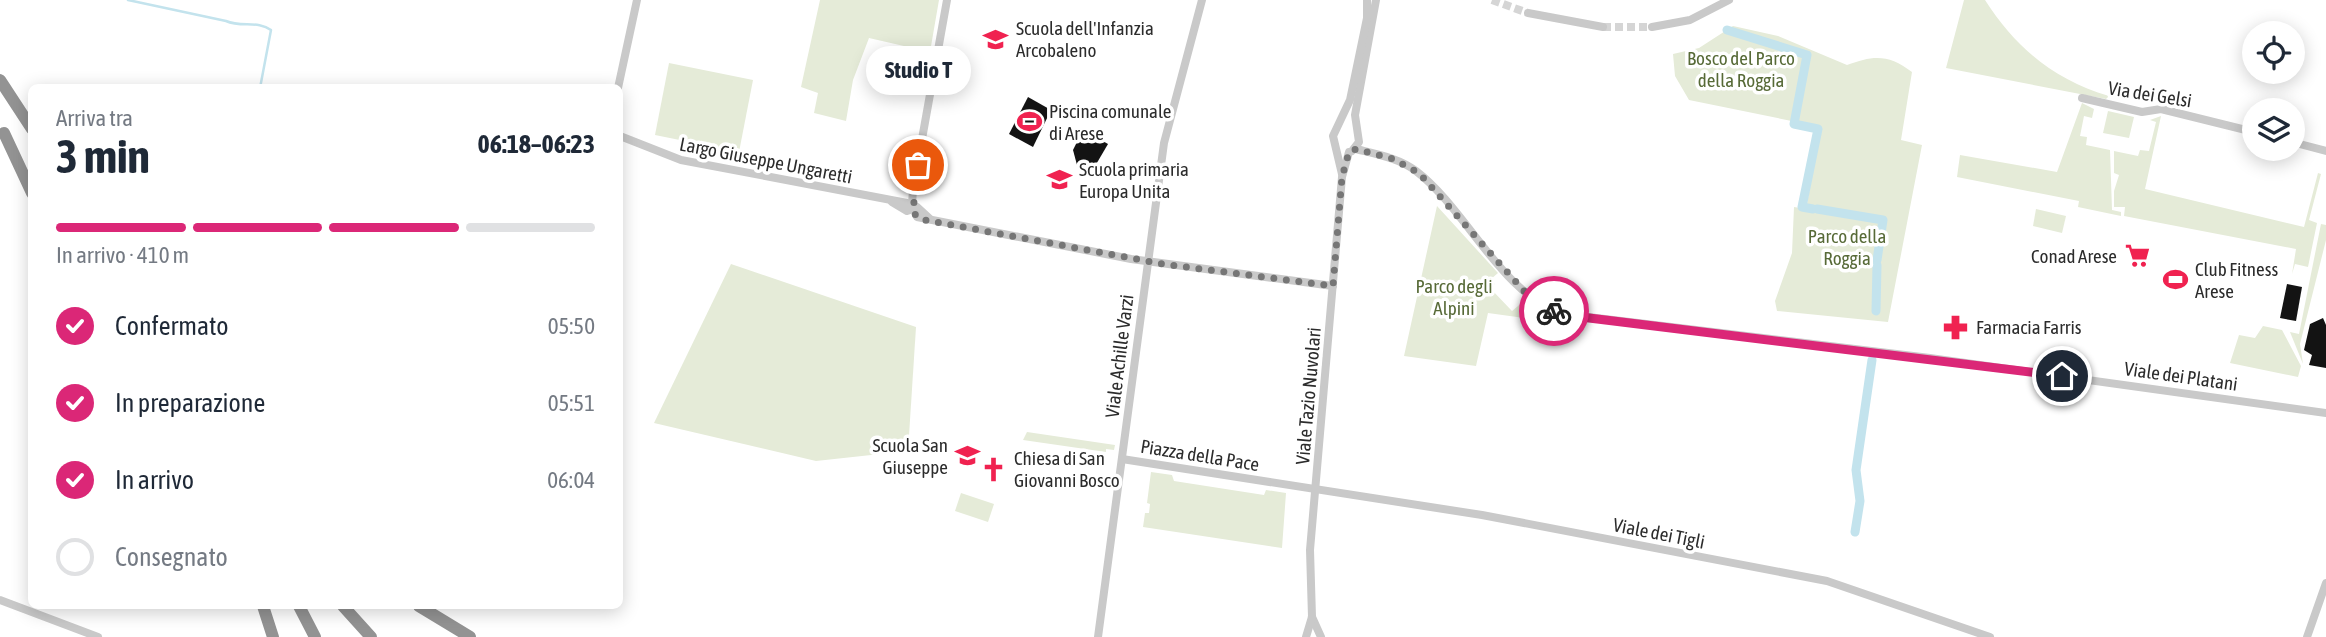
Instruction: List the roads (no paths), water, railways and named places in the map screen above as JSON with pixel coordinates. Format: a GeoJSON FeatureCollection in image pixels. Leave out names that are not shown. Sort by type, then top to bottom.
{"type":"FeatureCollection","features":[{"type":"Feature","properties":{"kind":"highway"},"geometry":{"type":"LineString","coordinates":[[0,79],[28,123]]}},
{"type":"Feature","properties":{"kind":"highway"},"geometry":{"type":"LineString","coordinates":[[2,130],[28,168]]}},
{"type":"Feature","properties":{"kind":"highway"},"geometry":{"type":"LineString","coordinates":[[2,130],[28,185]]}},
{"type":"Feature","properties":{"kind":"highway"},"geometry":{"type":"LineString","coordinates":[[264,609],[273,637]]}},
{"type":"Feature","properties":{"kind":"highway"},"geometry":{"type":"LineString","coordinates":[[300,609],[312,634]]}},
{"type":"Feature","properties":{"kind":"highway"},"geometry":{"type":"LineString","coordinates":[[346,609],[371,637]]}},
{"type":"Feature","properties":{"kind":"highway"},"geometry":{"type":"LineString","coordinates":[[424,609],[470,637]]}},
{"type":"Feature","properties":{"kind":"street"},"geometry":{"type":"LineString","coordinates":[[619,84],[637,0]]}},
{"type":"Feature","properties":{"kind":"street"},"geometry":{"type":"LineString","coordinates":[[947,0],[915,181],[914,207],[933,220],[1147,261],[1333,286]]}},
{"type":"Feature","properties":{"kind":"street","name":"Viale Achille Varzi"},"geometry":{"type":"LineString","coordinates":[[1098,637],[1166,131],[1202,0]]}},
{"type":"Feature","properties":{"kind":"street"},"geometry":{"type":"LineString","coordinates":[[1367,0],[1367,18],[1350,100],[1333,140],[1339,151],[1352,151],[1358,135],[1355,115],[1377,1]]}},
{"type":"Feature","properties":{"kind":"street"},"geometry":{"type":"LineString","coordinates":[[1652,27],[1690,20],[1729,0]]}},
{"type":"Feature","properties":{"kind":"street"},"geometry":{"type":"LineString","coordinates":[[1528,13],[1602,27]]}},
{"type":"Feature","properties":{"kind":"street","name":"Via dei Gelsi"},"geometry":{"type":"LineString","coordinates":[[2082,98],[2142,113],[2161,109],[2242,128]]}},
{"type":"Feature","properties":{"kind":"street"},"geometry":{"type":"LineString","coordinates":[[1338,129],[1346,127],[1358,135]]}},
{"type":"Feature","properties":{"kind":"street","name":"Viale dei Platani"},"geometry":{"type":"LineString","coordinates":[[1358,135],[1385,156],[1419,173],[1527,293],[1563,314],[1930,358],[2326,413]]}},
{"type":"Feature","properties":{"kind":"street","name":"Largo Giuseppe Ungaretti"},"geometry":{"type":"LineString","coordinates":[[623,140],[681,160],[914,207]]}},
{"type":"Feature","properties":{"kind":"street"},"geometry":{"type":"LineString","coordinates":[[2305,145],[2326,151]]}},
{"type":"Feature","properties":{"kind":"street","name":"Viale Tazio Nuvolari"},"geometry":{"type":"LineString","coordinates":[[1321,637],[1312,617],[1309,577],[1342,177],[1339,151]]}},
{"type":"Feature","properties":{"kind":"street","name":"Viale dei Platani"},"geometry":{"type":"LineString","coordinates":[[1352,151],[1385,156]]}},
{"type":"Feature","properties":{"kind":"street","name":"Viale Tazio Nuvolari"},"geometry":{"type":"LineString","coordinates":[[1342,177],[1352,151]]}},
{"type":"Feature","properties":{"kind":"street","name":"Piazza della Pace"},"geometry":{"type":"LineString","coordinates":[[1122,459],[1315,488]]}},
{"type":"Feature","properties":{"kind":"street","name":"Viale dei Tigli"},"geometry":{"type":"LineString","coordinates":[[1315,488],[1502,519],[1828,581],[1990,637]]}},
{"type":"Feature","properties":{"kind":"street"},"geometry":{"type":"LineString","coordinates":[[2307,637],[2326,583]]}},
{"type":"Feature","properties":{"kind":"street"},"geometry":{"type":"LineString","coordinates":[[0,600],[98,637]]}},
{"type":"Feature","properties":{"kind":"street","name":"Viale Tazio Nuvolari"},"geometry":{"type":"LineString","coordinates":[[1306,637],[1312,617]]}},
{"type":"Feature","properties":{"kind":"waterway"},"geometry":{"type":"LineString","coordinates":[[128,0],[232,23],[261,25],[271,30],[261,84]]}},
{"type":"Feature","properties":{"kind":"waterway"},"geometry":{"type":"LineString","coordinates":[[1727,30],[1807,55],[1794,124],[1818,129],[1802,207],[1813,209]]}},
{"type":"Feature","properties":{"kind":"waterway"},"geometry":{"type":"LineString","coordinates":[[1817,209],[1883,220],[1877,260]]}},
{"type":"Feature","properties":{"kind":"waterway"},"geometry":{"type":"LineString","coordinates":[[1876,311],[1877,265]]}},
{"type":"Feature","properties":{"kind":"waterway"},"geometry":{"type":"LineString","coordinates":[[1855,532],[1860,501],[1856,470],[1872,360]]}},
{"type":"Feature","properties":{"kind":"tunnel"},"geometry":{"type":"LineString","coordinates":[[1492,0],[1528,13]]}},
{"type":"Feature","properties":{"kind":"tunnel"},"geometry":{"type":"LineString","coordinates":[[1603,27],[1652,27]]}},
{"type":"Feature","properties":{"kind":"place","name":"Scuola dell'Infanzia Arcobaleno"},"geometry":{"type":"Point","coordinates":[996,39]}},
{"type":"Feature","properties":{"kind":"place","name":"Piscina comunale di Arese"},"geometry":{"type":"Point","coordinates":[1029,122]}},
{"type":"Feature","properties":{"kind":"place","name":"Studio T"},"geometry":{"type":"Point","coordinates":[918,165]}},
{"type":"Feature","properties":{"kind":"place","name":"Scuola primaria Europa Unita"},"geometry":{"type":"Point","coordinates":[1059,180]}},
{"type":"Feature","properties":{"kind":"place","name":"Conad Arese"},"geometry":{"type":"Point","coordinates":[2137,256]}},
{"type":"Feature","properties":{"kind":"place","name":"Club Fitness Arese"},"geometry":{"type":"Point","coordinates":[2175,280]}},
{"type":"Feature","properties":{"kind":"place","name":"Farmacia Farris"},"geometry":{"type":"Point","coordinates":[1956,327]}},
{"type":"Feature","properties":{"kind":"place","name":"Scuola San Giuseppe"},"geometry":{"type":"Point","coordinates":[968,456]}},
{"type":"Feature","properties":{"kind":"place","name":"Chiesa di San Giovanni Bosco"},"geometry":{"type":"Point","coordinates":[994,469]}},
{"type":"Feature","properties":{"kind":"park label","name":"Bosco del Parco della Roggia"},"geometry":{"type":"Point","coordinates":[1741,69]}},
{"type":"Feature","properties":{"kind":"park label","name":"Parco della Roggia"},"geometry":{"type":"Point","coordinates":[1847,247]}},
{"type":"Feature","properties":{"kind":"park label","name":"Parco degli Alpini"},"geometry":{"type":"Point","coordinates":[1454,297]}}]}
